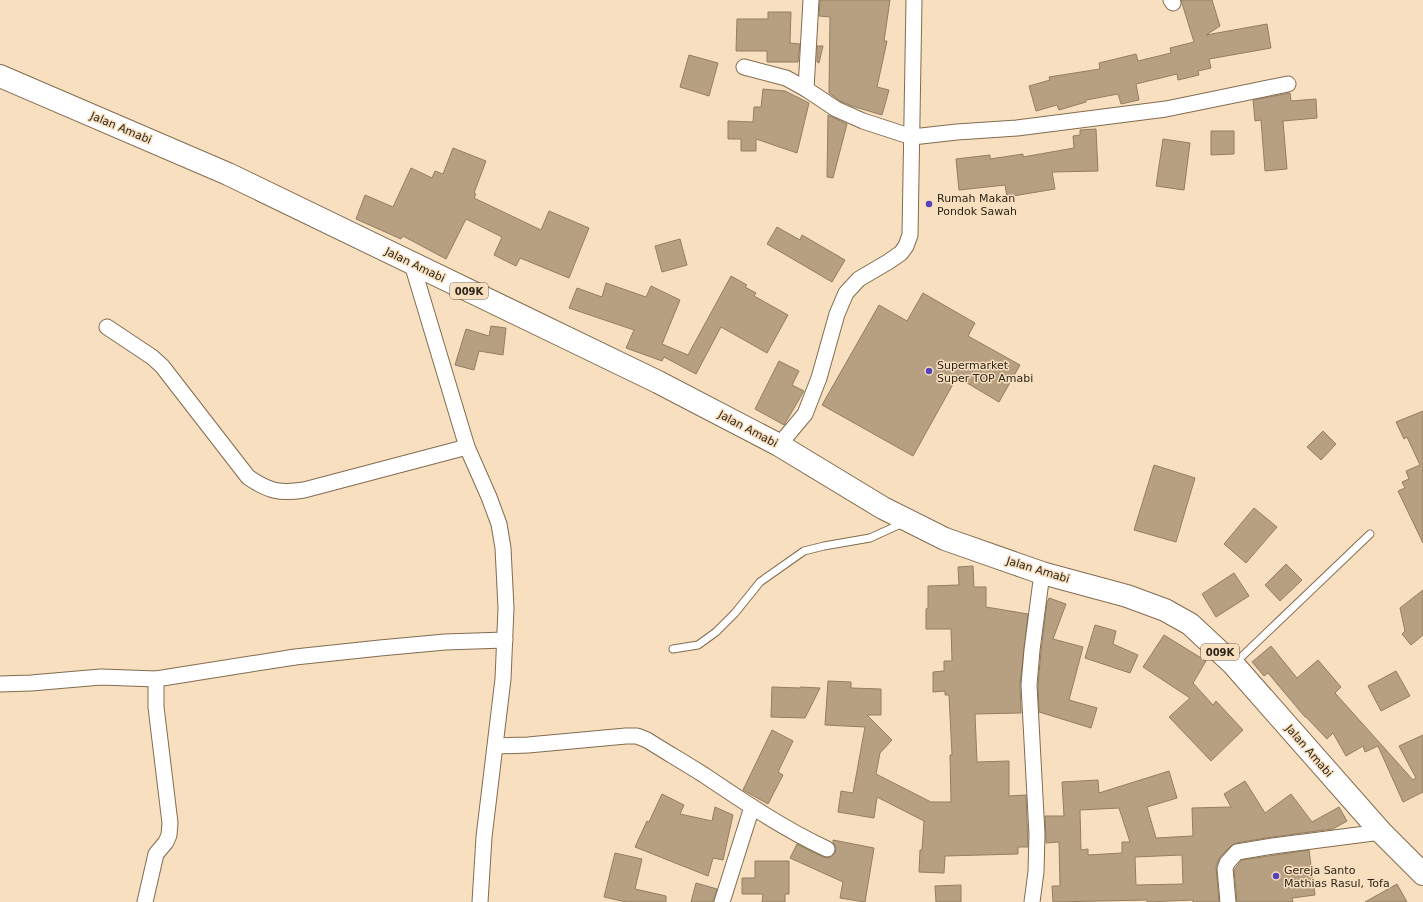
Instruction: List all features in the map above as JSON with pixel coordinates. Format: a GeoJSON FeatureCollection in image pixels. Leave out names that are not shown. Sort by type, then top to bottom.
{"type":"FeatureCollection","features":[{"type":"Feature","properties":{"kind":"main road","name":"Jalan Amabi"},"geometry":{"type":"LineString","coordinates":[[0,76],[228,174],[658,382],[779,445],[883,508],[945,539],[1042,573],[1127,596],[1165,610],[1190,624],[1233,664],[1381,832],[1423,874]]}},
{"type":"Feature","properties":{"kind":"street"},"geometry":{"type":"LineString","coordinates":[[806,89],[811,0]]}},
{"type":"Feature","properties":{"kind":"street"},"geometry":{"type":"LineString","coordinates":[[779,445],[805,414],[819,378],[837,314],[846,293],[859,278],[901,253],[906,246],[910,235],[914,0]]}},
{"type":"Feature","properties":{"kind":"street"},"geometry":{"type":"LineString","coordinates":[[744,68],[786,78],[836,109],[863,121],[912,137],[1017,128],[1166,109],[1288,84]]}},
{"type":"Feature","properties":{"kind":"street"},"geometry":{"type":"LineString","coordinates":[[412,264],[467,447],[499,524],[505,571],[506,608],[503,679],[484,837],[480,902]]}},
{"type":"Feature","properties":{"kind":"street"},"geometry":{"type":"LineString","coordinates":[[107,327],[152,357],[162,366],[248,477],[262,487],[287,493],[304,490],[467,447]]}},
{"type":"Feature","properties":{"kind":"street"},"geometry":{"type":"LineString","coordinates":[[1032,902],[1036,872],[1037,834],[1029,685],[1042,573]]}},
{"type":"Feature","properties":{"kind":"street"},"geometry":{"type":"LineString","coordinates":[[0,684],[101,677],[156,679],[295,657],[445,642],[505,640]]}},
{"type":"Feature","properties":{"kind":"street"},"geometry":{"type":"LineString","coordinates":[[145,902],[156,854],[166,842],[170,824],[156,707],[156,679]]}},
{"type":"Feature","properties":{"kind":"street"},"geometry":{"type":"LineString","coordinates":[[496,746],[528,745],[637,736],[647,740],[801,837],[827,849]]}},
{"type":"Feature","properties":{"kind":"street"},"geometry":{"type":"LineString","coordinates":[[722,902],[752,807]]}},
{"type":"Feature","properties":{"kind":"street"},"geometry":{"type":"LineString","coordinates":[[1228,902],[1225,869],[1227,863],[1237,852],[1381,832]]}},
{"type":"Feature","properties":{"kind":"lane"},"geometry":{"type":"LineString","coordinates":[[673,649],[698,644],[716,632],[735,613],[760,582],[804,551],[870,538],[917,525]]}},
{"type":"Feature","properties":{"kind":"lane"},"geometry":{"type":"LineString","coordinates":[[1233,664],[1370,534]]}},
{"type":"Feature","properties":{"kind":"building"},"geometry":{"type":"Polygon","coordinates":[[[820,0],[890,0],[884,41],[887,41],[877,87],[889,90],[882,115],[852,106],[840,101],[829,93],[830,17],[819,16],[820,0]]]}},
{"type":"Feature","properties":{"kind":"building"},"geometry":{"type":"Polygon","coordinates":[[[1181,0],[1212,0],[1220,26],[1206,35],[1267,24],[1271,48],[1209,59],[1211,68],[1198,71],[1199,75],[1178,80],[1177,74],[1136,84],[1139,100],[1121,104],[1118,94],[1086,100],[1086,102],[1059,110],[1057,105],[1036,111],[1029,86],[1050,80],[1049,77],[1100,69],[1099,63],[1136,54],[1138,61],[1171,53],[1170,48],[1194,42],[1181,0]]]}},
{"type":"Feature","properties":{"kind":"building"},"geometry":{"type":"Polygon","coordinates":[[[768,12],[791,12],[790,43],[800,44],[798,62],[767,62],[767,51],[736,51],[737,19],[768,19],[768,12]]]}},
{"type":"Feature","properties":{"kind":"building"},"geometry":{"type":"Polygon","coordinates":[[[817,46],[823,46],[819,63],[817,62],[817,46]]]}},
{"type":"Feature","properties":{"kind":"building"},"geometry":{"type":"Polygon","coordinates":[[[689,55],[718,63],[709,96],[680,87],[689,55]]]}},
{"type":"Feature","properties":{"kind":"building"},"geometry":{"type":"Polygon","coordinates":[[[763,89],[785,91],[809,103],[797,153],[756,139],[756,151],[741,151],[741,139],[728,139],[728,121],[753,122],[754,107],[761,107],[763,89]]]}},
{"type":"Feature","properties":{"kind":"building"},"geometry":{"type":"Polygon","coordinates":[[[1290,93],[1291,101],[1316,99],[1317,118],[1283,121],[1287,169],[1265,171],[1261,120],[1255,121],[1253,100],[1290,93]]]}},
{"type":"Feature","properties":{"kind":"building"},"geometry":{"type":"Polygon","coordinates":[[[828,115],[847,124],[833,178],[827,177],[828,115]]]}},
{"type":"Feature","properties":{"kind":"building"},"geometry":{"type":"Polygon","coordinates":[[[1096,129],[1098,171],[1052,172],[1055,189],[1007,197],[1005,185],[959,190],[956,159],[990,155],[990,159],[1023,154],[1023,157],[1074,148],[1073,136],[1080,135],[1080,130],[1096,129]]]}},
{"type":"Feature","properties":{"kind":"building"},"geometry":{"type":"Polygon","coordinates":[[[1211,131],[1234,131],[1234,154],[1211,155],[1211,131]]]}},
{"type":"Feature","properties":{"kind":"building"},"geometry":{"type":"Polygon","coordinates":[[[1163,139],[1190,143],[1184,190],[1156,186],[1163,139]]]}},
{"type":"Feature","properties":{"kind":"building"},"geometry":{"type":"Polygon","coordinates":[[[453,148],[486,161],[474,193],[476,194],[474,198],[541,230],[549,211],[589,228],[569,278],[520,258],[516,266],[494,255],[502,237],[466,219],[446,259],[403,236],[401,239],[356,219],[365,195],[393,207],[411,168],[432,178],[435,171],[443,174],[453,148]]]}},
{"type":"Feature","properties":{"kind":"building"},"geometry":{"type":"Polygon","coordinates":[[[777,227],[800,240],[802,235],[845,260],[832,282],[767,244],[777,227]]]}},
{"type":"Feature","properties":{"kind":"building"},"geometry":{"type":"Polygon","coordinates":[[[680,239],[687,265],[662,272],[655,246],[680,239]]]}},
{"type":"Feature","properties":{"kind":"building"},"geometry":{"type":"Polygon","coordinates":[[[731,276],[747,285],[745,287],[756,293],[754,296],[788,315],[767,353],[721,327],[696,374],[664,357],[662,361],[626,348],[634,330],[569,308],[577,288],[602,297],[606,283],[646,297],[651,286],[680,300],[662,344],[688,355],[731,276]]]}},
{"type":"Feature","properties":{"kind":"building","name":"Supermarket Super TOP Amabi"},"geometry":{"type":"Polygon","coordinates":[[[923,293],[975,323],[968,336],[1020,365],[999,402],[957,377],[913,456],[822,405],[879,305],[907,321],[923,293]]]}},
{"type":"Feature","properties":{"kind":"building"},"geometry":{"type":"Polygon","coordinates":[[[491,326],[506,328],[503,355],[479,351],[474,370],[455,365],[466,329],[489,336],[491,326]]]}},
{"type":"Feature","properties":{"kind":"building"},"geometry":{"type":"Polygon","coordinates":[[[779,361],[799,371],[792,385],[804,391],[784,425],[755,409],[779,361]]]}},
{"type":"Feature","properties":{"kind":"building"},"geometry":{"type":"Polygon","coordinates":[[[1423,411],[1423,543],[1398,491],[1405,488],[1402,482],[1409,479],[1406,471],[1420,465],[1407,437],[1404,439],[1396,422],[1423,411]]]}},
{"type":"Feature","properties":{"kind":"building"},"geometry":{"type":"Polygon","coordinates":[[[1323,431],[1336,444],[1321,460],[1307,447],[1323,431]]]}},
{"type":"Feature","properties":{"kind":"building"},"geometry":{"type":"Polygon","coordinates":[[[1154,465],[1195,478],[1176,542],[1134,530],[1154,465]]]}},
{"type":"Feature","properties":{"kind":"building"},"geometry":{"type":"Polygon","coordinates":[[[1254,508],[1277,527],[1246,563],[1224,544],[1254,508]]]}},
{"type":"Feature","properties":{"kind":"building"},"geometry":{"type":"Polygon","coordinates":[[[1286,564],[1302,580],[1280,601],[1265,585],[1286,564]]]}},
{"type":"Feature","properties":{"kind":"building"},"geometry":{"type":"Polygon","coordinates":[[[973,566],[974,587],[986,587],[986,607],[1028,614],[1020,684],[1021,713],[975,714],[977,762],[1009,761],[1009,796],[1026,795],[1028,847],[1018,847],[1018,854],[945,856],[944,873],[919,872],[924,821],[877,797],[874,818],[838,812],[841,791],[853,793],[865,727],[825,725],[828,681],[851,682],[851,688],[881,689],[881,715],[867,715],[892,740],[880,753],[876,774],[931,802],[951,802],[950,755],[952,755],[949,695],[945,695],[945,691],[933,692],[933,672],[944,671],[944,661],[952,661],[951,629],[926,629],[928,586],[959,585],[958,567],[973,566]]]}},
{"type":"Feature","properties":{"kind":"building"},"geometry":{"type":"Polygon","coordinates":[[[1234,573],[1249,596],[1216,617],[1202,594],[1234,573]]]}},
{"type":"Feature","properties":{"kind":"building"},"geometry":{"type":"Polygon","coordinates":[[[1423,590],[1423,635],[1411,645],[1402,634],[1405,631],[1400,608],[1423,590]]]}},
{"type":"Feature","properties":{"kind":"building"},"geometry":{"type":"Polygon","coordinates":[[[1049,598],[1066,604],[1053,639],[1083,647],[1069,700],[1097,708],[1091,728],[1039,712],[1038,685],[1047,603],[1049,598]]]}},
{"type":"Feature","properties":{"kind":"building"},"geometry":{"type":"Polygon","coordinates":[[[1095,625],[1116,631],[1113,644],[1138,655],[1130,673],[1085,658],[1095,625]]]}},
{"type":"Feature","properties":{"kind":"building"},"geometry":{"type":"Polygon","coordinates":[[[1164,635],[1206,661],[1193,683],[1213,705],[1216,701],[1243,730],[1211,761],[1169,717],[1190,698],[1143,667],[1164,635]]]}},
{"type":"Feature","properties":{"kind":"building"},"geometry":{"type":"Polygon","coordinates":[[[1271,646],[1297,678],[1318,660],[1341,687],[1335,693],[1413,780],[1416,778],[1399,746],[1423,735],[1423,792],[1403,802],[1378,746],[1365,752],[1363,746],[1346,756],[1333,733],[1327,739],[1305,717],[1268,673],[1264,676],[1252,662],[1271,646]]]}},
{"type":"Feature","properties":{"kind":"building"},"geometry":{"type":"Polygon","coordinates":[[[1396,671],[1410,696],[1381,711],[1368,686],[1396,671]]]}},
{"type":"Feature","properties":{"kind":"building"},"geometry":{"type":"Polygon","coordinates":[[[772,687],[820,688],[805,718],[771,717],[772,687]]]}},
{"type":"Feature","properties":{"kind":"building"},"geometry":{"type":"Polygon","coordinates":[[[772,730],[793,741],[778,772],[783,775],[768,804],[743,790],[772,730]]]}},
{"type":"Feature","properties":{"kind":"building"},"geometry":{"type":"Polygon","coordinates":[[[1169,771],[1177,798],[1147,807],[1156,838],[1193,836],[1192,808],[1231,807],[1224,794],[1245,781],[1265,813],[1291,794],[1312,822],[1339,807],[1347,821],[1333,829],[1236,843],[1231,846],[1220,857],[1216,866],[1219,902],[1193,902],[1193,900],[1147,902],[1147,900],[1053,902],[1052,886],[1060,886],[1059,842],[1046,843],[1045,816],[1064,816],[1062,782],[1098,780],[1099,793],[1169,771]],[[1119,808],[1080,810],[1081,850],[1088,849],[1088,855],[1122,853],[1122,842],[1130,842],[1119,808]],[[1182,855],[1135,857],[1136,885],[1183,884],[1182,855]]]}},
{"type":"Feature","properties":{"kind":"building"},"geometry":{"type":"Polygon","coordinates":[[[662,794],[684,805],[680,814],[712,821],[715,807],[733,815],[723,860],[713,858],[708,876],[635,847],[662,794]]]}},
{"type":"Feature","properties":{"kind":"building"},"geometry":{"type":"Polygon","coordinates":[[[833,840],[874,848],[865,902],[840,898],[843,882],[790,858],[797,844],[823,857],[830,858],[835,853],[836,849],[833,840]]]}},
{"type":"Feature","properties":{"kind":"building","name":"Gereja Santo Mathias Rasul, Tofa"},"geometry":{"type":"Polygon","coordinates":[[[1309,850],[1315,895],[1292,898],[1293,902],[1237,902],[1234,870],[1242,860],[1309,850]]]}},
{"type":"Feature","properties":{"kind":"building"},"geometry":{"type":"Polygon","coordinates":[[[615,853],[642,859],[635,889],[666,896],[666,902],[626,902],[604,897],[615,853]]]}},
{"type":"Feature","properties":{"kind":"building"},"geometry":{"type":"Polygon","coordinates":[[[755,861],[789,861],[789,894],[785,894],[785,902],[762,902],[763,894],[742,894],[742,878],[755,878],[755,861]]]}},
{"type":"Feature","properties":{"kind":"building"},"geometry":{"type":"Polygon","coordinates":[[[696,883],[717,889],[713,902],[691,902],[696,883]]]}},
{"type":"Feature","properties":{"kind":"building"},"geometry":{"type":"Polygon","coordinates":[[[1397,884],[1407,902],[1365,902],[1397,884]]]}},
{"type":"Feature","properties":{"kind":"building"},"geometry":{"type":"Polygon","coordinates":[[[961,885],[961,902],[936,902],[935,886],[961,885]]]}},
{"type":"Feature","properties":{"kind":"place","name":"Rumah Makan Pondok Sawah"},"geometry":{"type":"Point","coordinates":[929,204]}},
{"type":"Feature","properties":{"kind":"place","name":"Supermarket Super TOP Amabi"},"geometry":{"type":"Point","coordinates":[929,371]}},
{"type":"Feature","properties":{"kind":"place","name":"Gereja Santo Mathias Rasul, Tofa"},"geometry":{"type":"Point","coordinates":[1276,876]}}]}
